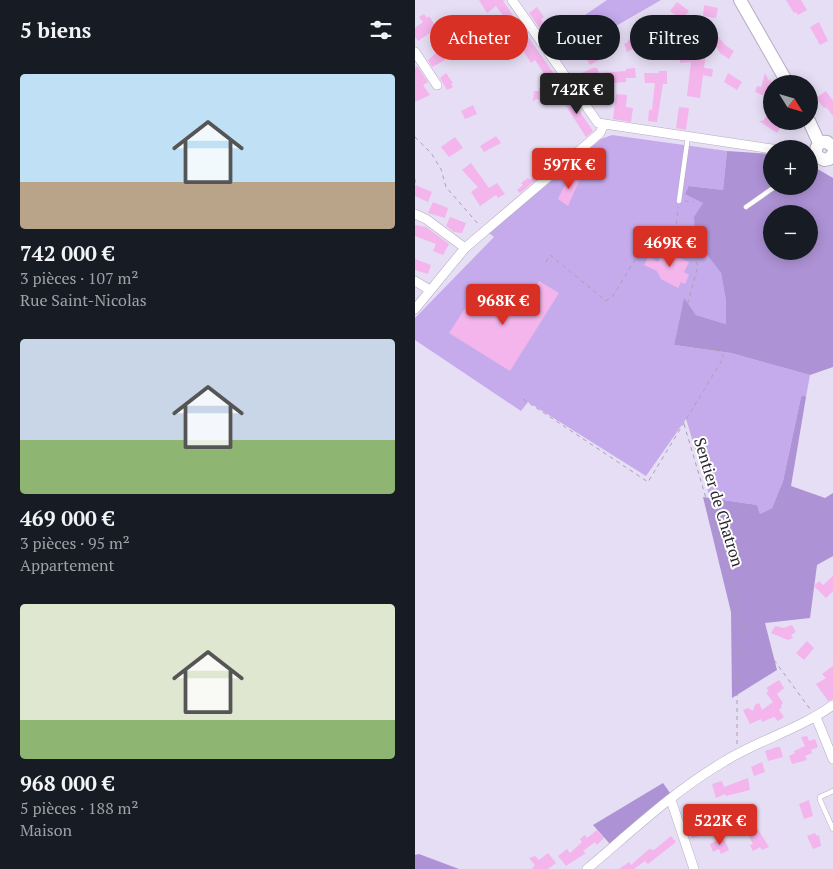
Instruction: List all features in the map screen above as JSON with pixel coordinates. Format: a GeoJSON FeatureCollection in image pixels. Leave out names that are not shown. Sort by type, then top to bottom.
{"type":"FeatureCollection","features":[{"type":"Feature","properties":{"kind":"street"},"geometry":{"type":"LineString","coordinates":[[415,309],[465,248],[600,133],[601,124],[511,0]]}},
{"type":"Feature","properties":{"kind":"street"},"geometry":{"type":"LineString","coordinates":[[740,0],[783,75]]}},
{"type":"Feature","properties":{"kind":"street"},"geometry":{"type":"LineString","coordinates":[[415,52],[437,85]]}},
{"type":"Feature","properties":{"kind":"street"},"geometry":{"type":"LineString","coordinates":[[601,124],[763,148]]}},
{"type":"Feature","properties":{"kind":"street"},"geometry":{"type":"LineString","coordinates":[[813,130],[824,154]]}},
{"type":"Feature","properties":{"kind":"street"},"geometry":{"type":"LineString","coordinates":[[415,214],[427,219],[465,248]]}},
{"type":"Feature","properties":{"kind":"street"},"geometry":{"type":"LineString","coordinates":[[415,281],[430,290]]}},
{"type":"Feature","properties":{"kind":"street"},"geometry":{"type":"LineString","coordinates":[[587,869],[671,800],[736,754],[816,717],[833,705]]}},
{"type":"Feature","properties":{"kind":"street"},"geometry":{"type":"LineString","coordinates":[[816,717],[833,759]]}},
{"type":"Feature","properties":{"kind":"street"},"geometry":{"type":"LineString","coordinates":[[671,800],[694,869]]}},
{"type":"Feature","properties":{"kind":"lane"},"geometry":{"type":"LineString","coordinates":[[679,201],[688,136]]}},
{"type":"Feature","properties":{"kind":"lane"},"geometry":{"type":"LineString","coordinates":[[746,207],[763,195]]}},
{"type":"Feature","properties":{"kind":"lane"},"geometry":{"type":"LineString","coordinates":[[833,791],[820,797],[819,800],[833,829]]}},
{"type":"Feature","properties":{"kind":"path"},"geometry":{"type":"LineString","coordinates":[[415,137],[431,153],[441,170],[446,188],[477,222],[482,233]]}},
{"type":"Feature","properties":{"kind":"path"},"geometry":{"type":"LineString","coordinates":[[684,424],[723,357],[719,351],[682,343],[678,338],[698,266],[689,246],[680,238],[676,228],[679,201],[694,202]]}},
{"type":"Feature","properties":{"kind":"path"},"geometry":{"type":"LineString","coordinates":[[546,262],[550,255],[606,301],[613,296],[645,243],[650,245]]}},
{"type":"Feature","properties":{"kind":"path","name":"Sentier de Chatron"},"geometry":{"type":"LineString","coordinates":[[523,399],[648,482],[684,424]]}},
{"type":"Feature","properties":{"kind":"path","name":"Sentier de Chatron"},"geometry":{"type":"LineString","coordinates":[[684,424],[743,623],[783,672],[816,717]]}},
{"type":"Feature","properties":{"kind":"path"},"geometry":{"type":"LineString","coordinates":[[736,754],[737,697],[743,623]]}},
{"type":"Feature","properties":{"kind":"shaded area"},"geometry":{"type":"Polygon","coordinates":[[[607,0],[661,0],[635,15],[630,15],[630,18],[620,24],[620,15],[585,15],[607,0]]]}},
{"type":"Feature","properties":{"kind":"shaded area"},"geometry":{"type":"Polygon","coordinates":[[[612,135],[727,151],[723,190],[689,186],[703,203],[696,241],[721,273],[726,301],[726,324],[696,315],[684,299],[674,345],[731,353],[810,375],[806,397],[804,395],[801,397],[783,481],[772,508],[760,514],[757,505],[710,498],[686,419],[646,476],[528,402],[521,411],[415,340],[415,318],[494,237],[489,233],[601,139],[612,135]]]}},
{"type":"Feature","properties":{"kind":"shaded area"},"geometry":{"type":"Polygon","coordinates":[[[727,151],[763,153],[763,195],[818,195],[818,169],[833,178],[833,367],[810,375],[731,353],[674,345],[684,298],[696,315],[726,324],[726,301],[721,273],[696,241],[694,217],[703,203],[685,194],[689,186],[723,190],[727,151]]]}},
{"type":"Feature","properties":{"kind":"shaded area"},"geometry":{"type":"Polygon","coordinates":[[[804,395],[806,397],[791,486],[825,498],[833,493],[833,556],[817,565],[810,618],[765,623],[777,670],[732,698],[731,612],[703,497],[757,505],[760,514],[772,508],[783,481],[801,397],[804,395]]]}},
{"type":"Feature","properties":{"kind":"shaded area"},"geometry":{"type":"Polygon","coordinates":[[[663,783],[670,793],[610,844],[593,825],[663,783]]]}},
{"type":"Feature","properties":{"kind":"shaded area"},"geometry":{"type":"Polygon","coordinates":[[[419,854],[459,869],[415,869],[415,855],[419,854]]]}},
{"type":"Feature","properties":{"kind":"building"},"geometry":{"type":"Polygon","coordinates":[[[479,0],[505,0],[503,1],[513,15],[503,15],[496,6],[487,13],[479,0]]]}},
{"type":"Feature","properties":{"kind":"building"},"geometry":{"type":"Polygon","coordinates":[[[786,0],[801,0],[807,10],[798,15],[796,12],[794,13],[786,0]]]}},
{"type":"Feature","properties":{"kind":"building"},"geometry":{"type":"Polygon","coordinates":[[[677,2],[689,11],[686,15],[675,15],[670,11],[677,2]]]}},
{"type":"Feature","properties":{"kind":"building"},"geometry":{"type":"Polygon","coordinates":[[[704,5],[718,8],[717,15],[703,15],[704,5]]]}},
{"type":"Feature","properties":{"kind":"building"},"geometry":{"type":"Polygon","coordinates":[[[537,7],[543,15],[538,15],[538,26],[529,13],[537,7]]]}},
{"type":"Feature","properties":{"kind":"building"},"geometry":{"type":"Polygon","coordinates":[[[424,14],[427,18],[429,16],[430,33],[418,41],[415,37],[415,28],[423,22],[419,17],[424,14]]]}},
{"type":"Feature","properties":{"kind":"building"},"geometry":{"type":"Polygon","coordinates":[[[819,22],[828,41],[820,45],[810,27],[819,22]]]}},
{"type":"Feature","properties":{"kind":"building"},"geometry":{"type":"Polygon","coordinates":[[[718,36],[725,45],[734,51],[729,59],[718,50],[718,36]]]}},
{"type":"Feature","properties":{"kind":"building"},"geometry":{"type":"Polygon","coordinates":[[[528,37],[538,51],[538,60],[544,60],[561,84],[554,89],[535,60],[531,63],[528,58],[528,37]]]}},
{"type":"Feature","properties":{"kind":"building"},"geometry":{"type":"Polygon","coordinates":[[[630,39],[630,50],[627,52],[624,44],[630,39]]]}},
{"type":"Feature","properties":{"kind":"building"},"geometry":{"type":"Polygon","coordinates":[[[430,58],[430,60],[445,60],[432,67],[428,60],[430,58]]]}},
{"type":"Feature","properties":{"kind":"building"},"geometry":{"type":"Polygon","coordinates":[[[587,60],[599,60],[590,65],[587,60]]]}},
{"type":"Feature","properties":{"kind":"building"},"geometry":{"type":"Polygon","coordinates":[[[680,60],[705,60],[704,68],[713,69],[712,77],[703,75],[700,98],[687,96],[691,62],[680,63],[680,60]]]}},
{"type":"Feature","properties":{"kind":"building"},"geometry":{"type":"Polygon","coordinates":[[[417,66],[428,82],[423,85],[430,95],[415,102],[415,68],[417,66]]]}},
{"type":"Feature","properties":{"kind":"building"},"geometry":{"type":"Polygon","coordinates":[[[597,68],[599,73],[626,71],[626,69],[635,68],[636,78],[626,78],[626,82],[580,86],[573,77],[597,68]]]}},
{"type":"Feature","properties":{"kind":"building"},"geometry":{"type":"Polygon","coordinates":[[[659,71],[667,71],[667,84],[663,84],[657,122],[648,121],[649,110],[652,110],[655,83],[645,83],[644,73],[659,73],[659,71]]]}},
{"type":"Feature","properties":{"kind":"building"},"geometry":{"type":"Polygon","coordinates":[[[446,73],[453,83],[451,84],[453,87],[447,90],[440,78],[446,73]]]}},
{"type":"Feature","properties":{"kind":"building"},"geometry":{"type":"Polygon","coordinates":[[[728,73],[742,82],[737,90],[724,82],[728,73]]]}},
{"type":"Feature","properties":{"kind":"building"},"geometry":{"type":"Polygon","coordinates":[[[763,80],[763,96],[755,92],[757,86],[761,87],[763,80]]]}},
{"type":"Feature","properties":{"kind":"building"},"geometry":{"type":"Polygon","coordinates":[[[539,88],[553,89],[545,94],[553,94],[553,102],[536,99],[533,102],[534,91],[539,91],[539,88]]]}},
{"type":"Feature","properties":{"kind":"building"},"geometry":{"type":"Polygon","coordinates":[[[826,91],[833,101],[833,116],[818,100],[818,97],[826,91]]]}},
{"type":"Feature","properties":{"kind":"building"},"geometry":{"type":"Polygon","coordinates":[[[616,94],[627,95],[626,107],[633,108],[631,122],[613,119],[616,94]]]}},
{"type":"Feature","properties":{"kind":"building"},"geometry":{"type":"Polygon","coordinates":[[[559,95],[569,96],[593,131],[586,137],[559,95]]]}},
{"type":"Feature","properties":{"kind":"building"},"geometry":{"type":"Polygon","coordinates":[[[473,105],[477,114],[465,119],[461,111],[473,105]]]}},
{"type":"Feature","properties":{"kind":"building"},"geometry":{"type":"Polygon","coordinates":[[[679,107],[689,108],[686,130],[676,128],[679,107]]]}},
{"type":"Feature","properties":{"kind":"building"},"geometry":{"type":"Polygon","coordinates":[[[496,136],[501,143],[484,152],[480,146],[496,136]]]}},
{"type":"Feature","properties":{"kind":"building"},"geometry":{"type":"Polygon","coordinates":[[[455,137],[463,148],[449,157],[441,147],[455,137]]]}},
{"type":"Feature","properties":{"kind":"building"},"geometry":{"type":"Polygon","coordinates":[[[471,163],[489,188],[497,183],[505,194],[498,198],[496,195],[480,206],[471,192],[478,187],[462,170],[471,163]]]}},
{"type":"Feature","properties":{"kind":"building"},"geometry":{"type":"Polygon","coordinates":[[[536,175],[538,178],[520,193],[517,190],[523,185],[521,183],[528,178],[530,180],[536,175]]]}},
{"type":"Feature","properties":{"kind":"building"},"geometry":{"type":"Polygon","coordinates":[[[569,176],[580,179],[568,206],[558,199],[569,176]]]}},
{"type":"Feature","properties":{"kind":"building"},"geometry":{"type":"Polygon","coordinates":[[[415,185],[432,192],[428,202],[415,196],[415,185]]]}},
{"type":"Feature","properties":{"kind":"building"},"geometry":{"type":"Polygon","coordinates":[[[433,202],[448,208],[445,218],[428,213],[433,202]]]}},
{"type":"Feature","properties":{"kind":"building"},"geometry":{"type":"Polygon","coordinates":[[[450,217],[466,223],[462,233],[454,232],[446,226],[450,217]]]}},
{"type":"Feature","properties":{"kind":"building"},"geometry":{"type":"Polygon","coordinates":[[[415,225],[426,227],[449,244],[443,255],[433,251],[436,244],[415,236],[415,225]]]}},
{"type":"Feature","properties":{"kind":"building"},"geometry":{"type":"Polygon","coordinates":[[[664,250],[689,262],[684,272],[689,275],[685,284],[681,282],[678,288],[661,279],[657,271],[644,265],[648,257],[658,262],[664,250]]]}},
{"type":"Feature","properties":{"kind":"building"},"geometry":{"type":"Polygon","coordinates":[[[415,259],[431,265],[428,274],[415,270],[415,259]]]}},
{"type":"Feature","properties":{"kind":"building"},"geometry":{"type":"Polygon","coordinates":[[[539,281],[559,293],[510,371],[449,333],[473,296],[500,313],[507,301],[521,310],[539,281]]]}},
{"type":"Feature","properties":{"kind":"building"},"geometry":{"type":"Polygon","coordinates":[[[833,576],[833,591],[826,598],[814,586],[819,581],[823,585],[833,576]]]}},
{"type":"Feature","properties":{"kind":"building"},"geometry":{"type":"Polygon","coordinates":[[[792,625],[796,632],[791,635],[793,638],[788,640],[771,633],[775,626],[784,628],[792,625]]]}},
{"type":"Feature","properties":{"kind":"building"},"geometry":{"type":"Polygon","coordinates":[[[807,641],[814,648],[804,660],[796,653],[807,641]]]}},
{"type":"Feature","properties":{"kind":"building"},"geometry":{"type":"Polygon","coordinates":[[[833,666],[833,699],[828,701],[816,684],[826,678],[822,674],[833,666]]]}},
{"type":"Feature","properties":{"kind":"building"},"geometry":{"type":"Polygon","coordinates":[[[779,680],[784,688],[777,694],[783,703],[779,710],[784,717],[778,721],[774,717],[762,722],[761,719],[750,724],[743,710],[748,708],[753,711],[755,705],[759,703],[762,710],[773,702],[766,693],[769,691],[766,688],[779,680]]]}},
{"type":"Feature","properties":{"kind":"building"},"geometry":{"type":"Polygon","coordinates":[[[807,736],[809,741],[815,739],[818,747],[811,750],[812,753],[805,756],[807,760],[792,764],[789,756],[795,753],[794,751],[805,746],[801,737],[807,736]]]}},
{"type":"Feature","properties":{"kind":"building"},"geometry":{"type":"Polygon","coordinates":[[[780,747],[783,757],[768,761],[765,751],[780,747]]]}},
{"type":"Feature","properties":{"kind":"building"},"geometry":{"type":"Polygon","coordinates":[[[762,762],[765,772],[754,776],[751,767],[762,762]]]}},
{"type":"Feature","properties":{"kind":"building"},"geometry":{"type":"Polygon","coordinates":[[[748,778],[750,790],[726,796],[725,794],[716,798],[712,784],[722,781],[724,787],[748,778]]]}},
{"type":"Feature","properties":{"kind":"building"},"geometry":{"type":"Polygon","coordinates":[[[809,800],[813,816],[804,819],[799,804],[809,800]]]}},
{"type":"Feature","properties":{"kind":"building"},"geometry":{"type":"Polygon","coordinates":[[[721,812],[724,821],[698,829],[700,836],[692,838],[685,820],[721,812]]]}},
{"type":"Feature","properties":{"kind":"building"},"geometry":{"type":"Polygon","coordinates":[[[754,823],[769,847],[762,850],[760,847],[753,851],[750,845],[753,844],[745,829],[754,823]]]}},
{"type":"Feature","properties":{"kind":"building"},"geometry":{"type":"Polygon","coordinates":[[[597,830],[604,838],[597,845],[595,842],[583,851],[586,853],[566,866],[558,856],[567,849],[570,853],[582,842],[580,839],[585,835],[587,838],[597,830]]]}},
{"type":"Feature","properties":{"kind":"building"},"geometry":{"type":"Polygon","coordinates":[[[815,833],[817,836],[819,835],[821,846],[813,849],[807,836],[815,833]]]}},
{"type":"Feature","properties":{"kind":"building"},"geometry":{"type":"Polygon","coordinates":[[[671,836],[676,842],[648,864],[645,861],[634,869],[619,869],[629,862],[631,865],[649,849],[654,850],[671,836]]]}},
{"type":"Feature","properties":{"kind":"building"},"geometry":{"type":"Polygon","coordinates":[[[723,837],[729,850],[721,854],[719,849],[713,852],[710,844],[723,837]]]}},
{"type":"Feature","properties":{"kind":"building"},"geometry":{"type":"Polygon","coordinates":[[[548,853],[556,863],[548,869],[532,869],[535,865],[529,858],[535,856],[539,860],[548,853]]]}}]}
